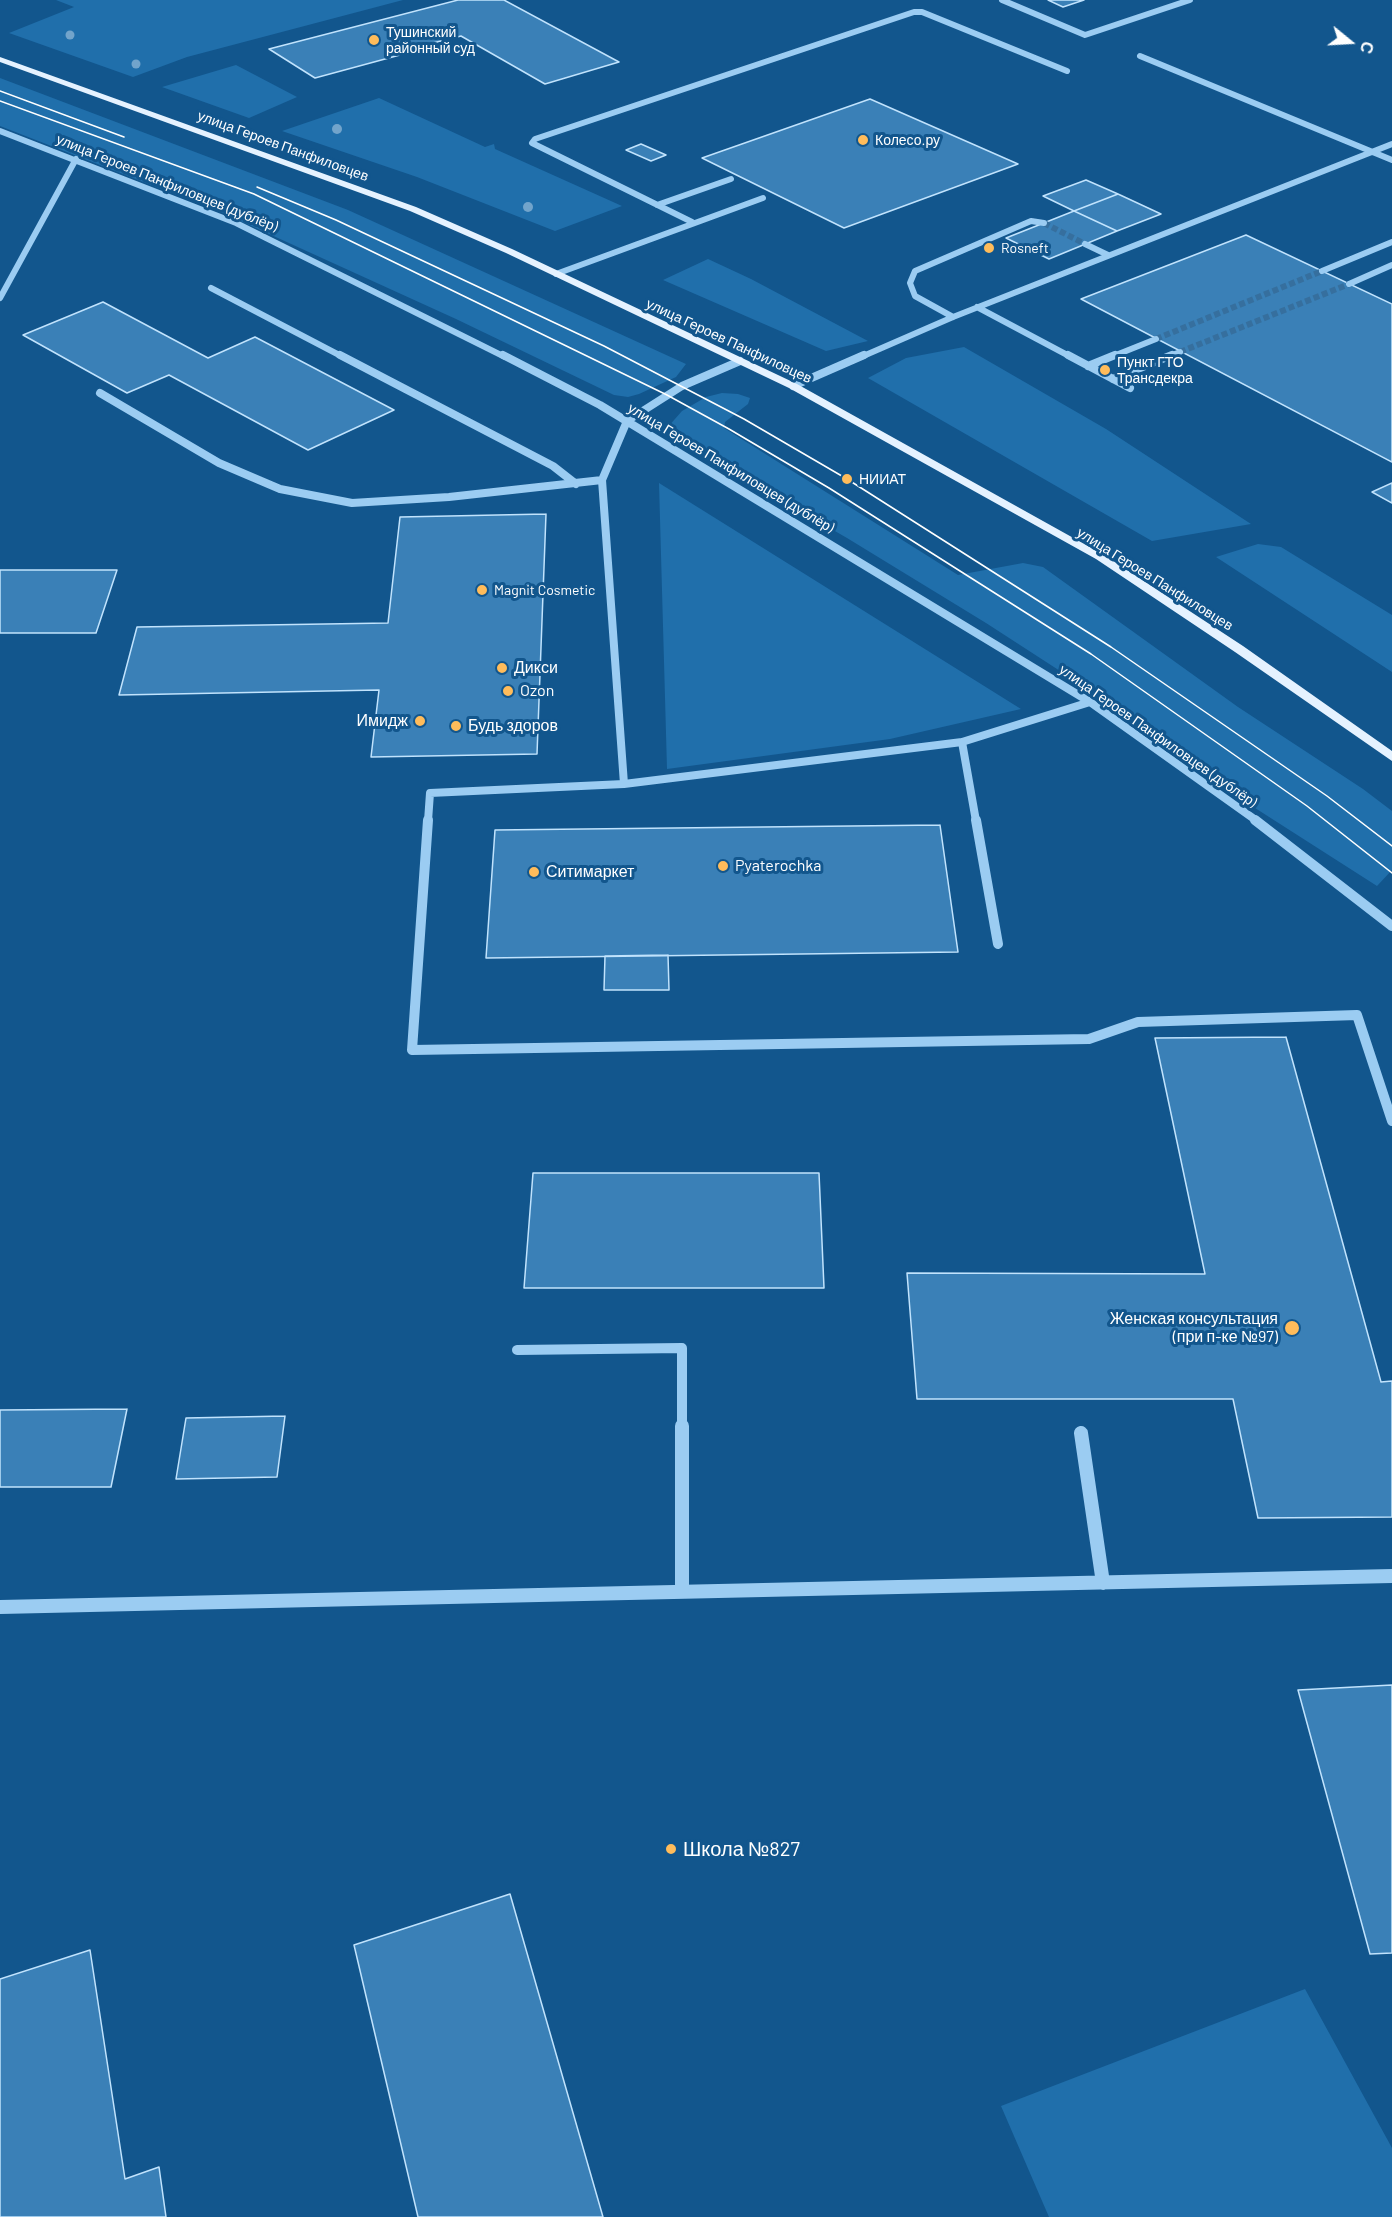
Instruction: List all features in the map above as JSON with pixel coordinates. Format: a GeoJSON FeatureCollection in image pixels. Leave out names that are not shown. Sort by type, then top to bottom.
{"type":"FeatureCollection","features":[{"type":"Feature","properties":{"kind":"main road","name":"улица Героев Панфиловцев"},"geometry":{"type":"LineString","coordinates":[[0,59],[413,209],[793,386],[1100,557],[1239,649],[1392,757]]}},
{"type":"Feature","properties":{"kind":"street"},"geometry":{"type":"LineString","coordinates":[[1002,0],[1085,35],[1190,0]]}},
{"type":"Feature","properties":{"kind":"street"},"geometry":{"type":"LineString","coordinates":[[692,222],[532,143],[536,139],[914,12],[922,12],[1067,71]]}},
{"type":"Feature","properties":{"kind":"street"},"geometry":{"type":"LineString","coordinates":[[1140,56],[1392,160]]}},
{"type":"Feature","properties":{"kind":"street","name":"улица Героев Панфиловцев (дублёр)"},"geometry":{"type":"LineString","coordinates":[[0,131],[236,223],[408,307],[627,421],[1090,702],[1281,838],[1392,926]]}},
{"type":"Feature","properties":{"kind":"street"},"geometry":{"type":"LineString","coordinates":[[793,386],[977,307],[1392,144]]}},
{"type":"Feature","properties":{"kind":"street"},"geometry":{"type":"LineString","coordinates":[[0,298],[76,159]]}},
{"type":"Feature","properties":{"kind":"street"},"geometry":{"type":"LineString","coordinates":[[657,206],[731,179]]}},
{"type":"Feature","properties":{"kind":"street"},"geometry":{"type":"LineString","coordinates":[[556,274],[692,222],[763,198]]}},
{"type":"Feature","properties":{"kind":"street"},"geometry":{"type":"LineString","coordinates":[[953,317],[915,296],[910,283],[915,271],[1031,221],[1044,223]]}},
{"type":"Feature","properties":{"kind":"street"},"geometry":{"type":"LineString","coordinates":[[1322,271],[1392,242]]}},
{"type":"Feature","properties":{"kind":"street"},"geometry":{"type":"LineString","coordinates":[[1085,244],[1108,255]]}},
{"type":"Feature","properties":{"kind":"street"},"geometry":{"type":"LineString","coordinates":[[1349,284],[1392,265]]}},
{"type":"Feature","properties":{"kind":"street"},"geometry":{"type":"LineString","coordinates":[[212,288],[553,466],[576,484]]}},
{"type":"Feature","properties":{"kind":"street"},"geometry":{"type":"LineString","coordinates":[[977,307],[1130,388]]}},
{"type":"Feature","properties":{"kind":"street"},"geometry":{"type":"LineString","coordinates":[[1088,366],[1156,339]]}},
{"type":"Feature","properties":{"kind":"street"},"geometry":{"type":"LineString","coordinates":[[1113,379],[1180,352]]}},
{"type":"Feature","properties":{"kind":"street"},"geometry":{"type":"LineString","coordinates":[[624,784],[602,480],[627,421],[682,386],[740,361]]}},
{"type":"Feature","properties":{"kind":"street"},"geometry":{"type":"LineString","coordinates":[[100,393],[219,463],[280,489],[352,503],[449,497],[602,480]]}},
{"type":"Feature","properties":{"kind":"street"},"geometry":{"type":"LineString","coordinates":[[1090,702],[962,742],[624,784],[430,793],[412,1050],[1089,1040],[1138,1022],[1357,1015],[1392,1121]]}},
{"type":"Feature","properties":{"kind":"street"},"geometry":{"type":"LineString","coordinates":[[962,742],[998,944]]}},
{"type":"Feature","properties":{"kind":"street"},"geometry":{"type":"LineString","coordinates":[[517,1350],[682,1348],[682,1592]]}},
{"type":"Feature","properties":{"kind":"street"},"geometry":{"type":"LineString","coordinates":[[1081,1433],[1103,1583]]}},
{"type":"Feature","properties":{"kind":"street"},"geometry":{"type":"LineString","coordinates":[[0,1607],[1392,1576]]}},
{"type":"Feature","properties":{"kind":"shaded area"},"geometry":{"type":"Polygon","coordinates":[[[56,0],[403,0],[187,57],[133,77],[9,33],[74,7],[56,0]]]}},
{"type":"Feature","properties":{"kind":"shaded area"},"geometry":{"type":"Polygon","coordinates":[[[236,65],[297,97],[249,118],[162,87],[236,65]]]}},
{"type":"Feature","properties":{"kind":"shaded area"},"geometry":{"type":"Polygon","coordinates":[[[0,78],[348,210],[686,364],[676,377],[639,394],[628,397],[614,395],[456,319],[223,213],[0,126],[0,78]]]}},
{"type":"Feature","properties":{"kind":"shaded area"},"geometry":{"type":"Polygon","coordinates":[[[379,98],[485,147],[494,144],[495,149],[622,206],[555,231],[417,177],[282,131],[379,98]]]}},
{"type":"Feature","properties":{"kind":"shaded area"},"geometry":{"type":"Polygon","coordinates":[[[708,259],[751,279],[868,341],[826,351],[663,280],[708,259]]]}},
{"type":"Feature","properties":{"kind":"shaded area"},"geometry":{"type":"Polygon","coordinates":[[[964,347],[1106,429],[1251,524],[1152,541],[868,378],[906,358],[964,347]]]}},
{"type":"Feature","properties":{"kind":"shaded area"},"geometry":{"type":"Polygon","coordinates":[[[722,393],[738,394],[750,398],[748,404],[725,422],[724,428],[958,575],[1023,563],[1043,567],[1238,707],[1363,789],[1392,811],[1392,870],[1377,886],[1205,776],[1111,704],[986,623],[847,538],[684,444],[667,428],[682,411],[706,397],[722,393]]]}},
{"type":"Feature","properties":{"kind":"shaded area"},"geometry":{"type":"Polygon","coordinates":[[[659,483],[1021,709],[890,739],[667,769],[659,483]]]}},
{"type":"Feature","properties":{"kind":"shaded area"},"geometry":{"type":"Polygon","coordinates":[[[1258,544],[1281,547],[1392,615],[1392,672],[1216,557],[1258,544]]]}},
{"type":"Feature","properties":{"kind":"shaded area"},"geometry":{"type":"Polygon","coordinates":[[[1305,1989],[1392,2148],[1392,2217],[1049,2217],[1001,2106],[1305,1989]]]}},
{"type":"Feature","properties":{"kind":"building","name":"Тушинский районный суд"},"geometry":{"type":"Polygon","coordinates":[[[458,0],[504,0],[619,62],[545,84],[461,36],[429,44],[433,46],[315,78],[269,49],[458,0]]]}},
{"type":"Feature","properties":{"kind":"building"},"geometry":{"type":"Polygon","coordinates":[[[1048,0],[1084,0],[1063,7],[1048,0]]]}},
{"type":"Feature","properties":{"kind":"building"},"geometry":{"type":"Polygon","coordinates":[[[870,99],[1018,164],[844,228],[702,158],[870,99]]]}},
{"type":"Feature","properties":{"kind":"building"},"geometry":{"type":"Polygon","coordinates":[[[641,144],[666,155],[651,161],[626,150],[641,144]]]}},
{"type":"Feature","properties":{"kind":"building"},"geometry":{"type":"Polygon","coordinates":[[[1086,180],[1118,194],[1074,211],[1043,196],[1086,180]]]}},
{"type":"Feature","properties":{"kind":"building"},"geometry":{"type":"Polygon","coordinates":[[[1118,194],[1161,214],[1117,231],[1074,211],[1118,194]]]}},
{"type":"Feature","properties":{"kind":"building"},"geometry":{"type":"Polygon","coordinates":[[[1074,211],[1117,231],[1049,259],[1006,238],[1074,211]]]}},
{"type":"Feature","properties":{"kind":"building"},"geometry":{"type":"Polygon","coordinates":[[[1246,235],[1392,304],[1392,462],[1081,299],[1246,235]]]}},
{"type":"Feature","properties":{"kind":"building"},"geometry":{"type":"Polygon","coordinates":[[[103,302],[208,358],[255,337],[394,410],[308,450],[169,375],[127,393],[23,335],[103,302]]]}},
{"type":"Feature","properties":{"kind":"building"},"geometry":{"type":"Polygon","coordinates":[[[1392,483],[1392,503],[1372,492],[1392,483]]]}},
{"type":"Feature","properties":{"kind":"building"},"geometry":{"type":"Polygon","coordinates":[[[546,514],[537,754],[371,757],[379,690],[119,695],[137,627],[388,623],[400,517],[546,514]]]}},
{"type":"Feature","properties":{"kind":"building"},"geometry":{"type":"Polygon","coordinates":[[[0,570],[117,570],[96,633],[0,633],[0,570]]]}},
{"type":"Feature","properties":{"kind":"building"},"geometry":{"type":"Polygon","coordinates":[[[940,825],[958,952],[486,958],[495,830],[940,825]]]}},
{"type":"Feature","properties":{"kind":"building"},"geometry":{"type":"Polygon","coordinates":[[[668,955],[669,990],[604,990],[605,956],[668,955]]]}},
{"type":"Feature","properties":{"kind":"building","name":"Женская консультация (при п-ке №97)"},"geometry":{"type":"Polygon","coordinates":[[[1286,1037],[1381,1382],[1392,1381],[1392,1517],[1258,1518],[1233,1399],[917,1399],[907,1273],[1205,1274],[1155,1038],[1286,1037]]]}},
{"type":"Feature","properties":{"kind":"building"},"geometry":{"type":"Polygon","coordinates":[[[533,1173],[819,1173],[824,1288],[524,1288],[533,1173]]]}},
{"type":"Feature","properties":{"kind":"building"},"geometry":{"type":"Polygon","coordinates":[[[127,1409],[111,1487],[0,1487],[0,1410],[127,1409]]]}},
{"type":"Feature","properties":{"kind":"building"},"geometry":{"type":"Polygon","coordinates":[[[285,1416],[277,1477],[176,1479],[186,1418],[285,1416]]]}},
{"type":"Feature","properties":{"kind":"building"},"geometry":{"type":"Polygon","coordinates":[[[1392,1685],[1392,1953],[1370,1954],[1298,1690],[1392,1685]]]}},
{"type":"Feature","properties":{"kind":"building"},"geometry":{"type":"Polygon","coordinates":[[[510,1894],[603,2217],[418,2217],[354,1945],[510,1894]]]}},
{"type":"Feature","properties":{"kind":"building"},"geometry":{"type":"Polygon","coordinates":[[[90,1950],[125,2179],[159,2167],[166,2217],[0,2217],[0,1979],[90,1950]]]}},
{"type":"Feature","properties":{"kind":"tunnel"},"geometry":{"type":"LineString","coordinates":[[1044,223],[1085,244]]}},
{"type":"Feature","properties":{"kind":"tunnel"},"geometry":{"type":"LineString","coordinates":[[1156,339],[1322,271]]}},
{"type":"Feature","properties":{"kind":"tunnel"},"geometry":{"type":"LineString","coordinates":[[1180,352],[1349,284]]}},
{"type":"Feature","properties":{"kind":"tram line"},"geometry":{"type":"LineString","coordinates":[[0,91],[124,137]]}},
{"type":"Feature","properties":{"kind":"tram line"},"geometry":{"type":"LineString","coordinates":[[0,101],[254,194],[667,395],[729,429],[829,488],[1091,654],[1307,806],[1392,873]]}},
{"type":"Feature","properties":{"kind":"tram line"},"geometry":{"type":"LineString","coordinates":[[257,187],[336,220],[604,346],[744,419],[847,479],[1111,647],[1327,796],[1392,846]]}},
{"type":"Feature","properties":{"kind":"place","name":"Тушинский районный суд"},"geometry":{"type":"Point","coordinates":[374,40]}},
{"type":"Feature","properties":{"kind":"place","name":"Колесо.ру"},"geometry":{"type":"Point","coordinates":[863,140]}},
{"type":"Feature","properties":{"kind":"place","name":"Rosneft"},"geometry":{"type":"Point","coordinates":[989,248]}},
{"type":"Feature","properties":{"kind":"place","name":"Пункт ГТО Трансдекра"},"geometry":{"type":"Point","coordinates":[1105,370]}},
{"type":"Feature","properties":{"kind":"place","name":"НИИАТ"},"geometry":{"type":"Point","coordinates":[847,479]}},
{"type":"Feature","properties":{"kind":"place","name":"Magnit Cosmetic"},"geometry":{"type":"Point","coordinates":[482,590]}},
{"type":"Feature","properties":{"kind":"place","name":"Дикси"},"geometry":{"type":"Point","coordinates":[502,668]}},
{"type":"Feature","properties":{"kind":"place","name":"Ozon"},"geometry":{"type":"Point","coordinates":[508,691]}},
{"type":"Feature","properties":{"kind":"place","name":"Имидж"},"geometry":{"type":"Point","coordinates":[420,721]}},
{"type":"Feature","properties":{"kind":"place","name":"Будь здоров"},"geometry":{"type":"Point","coordinates":[456,726]}},
{"type":"Feature","properties":{"kind":"place","name":"Pyaterochka"},"geometry":{"type":"Point","coordinates":[723,866]}},
{"type":"Feature","properties":{"kind":"place","name":"Ситимаркет"},"geometry":{"type":"Point","coordinates":[534,872]}},
{"type":"Feature","properties":{"kind":"place","name":"Женская консультация (при п-ке №97)"},"geometry":{"type":"Point","coordinates":[1292,1328]}},
{"type":"Feature","properties":{"kind":"place","name":"Школа №827"},"geometry":{"type":"Point","coordinates":[671,1849]}}]}
